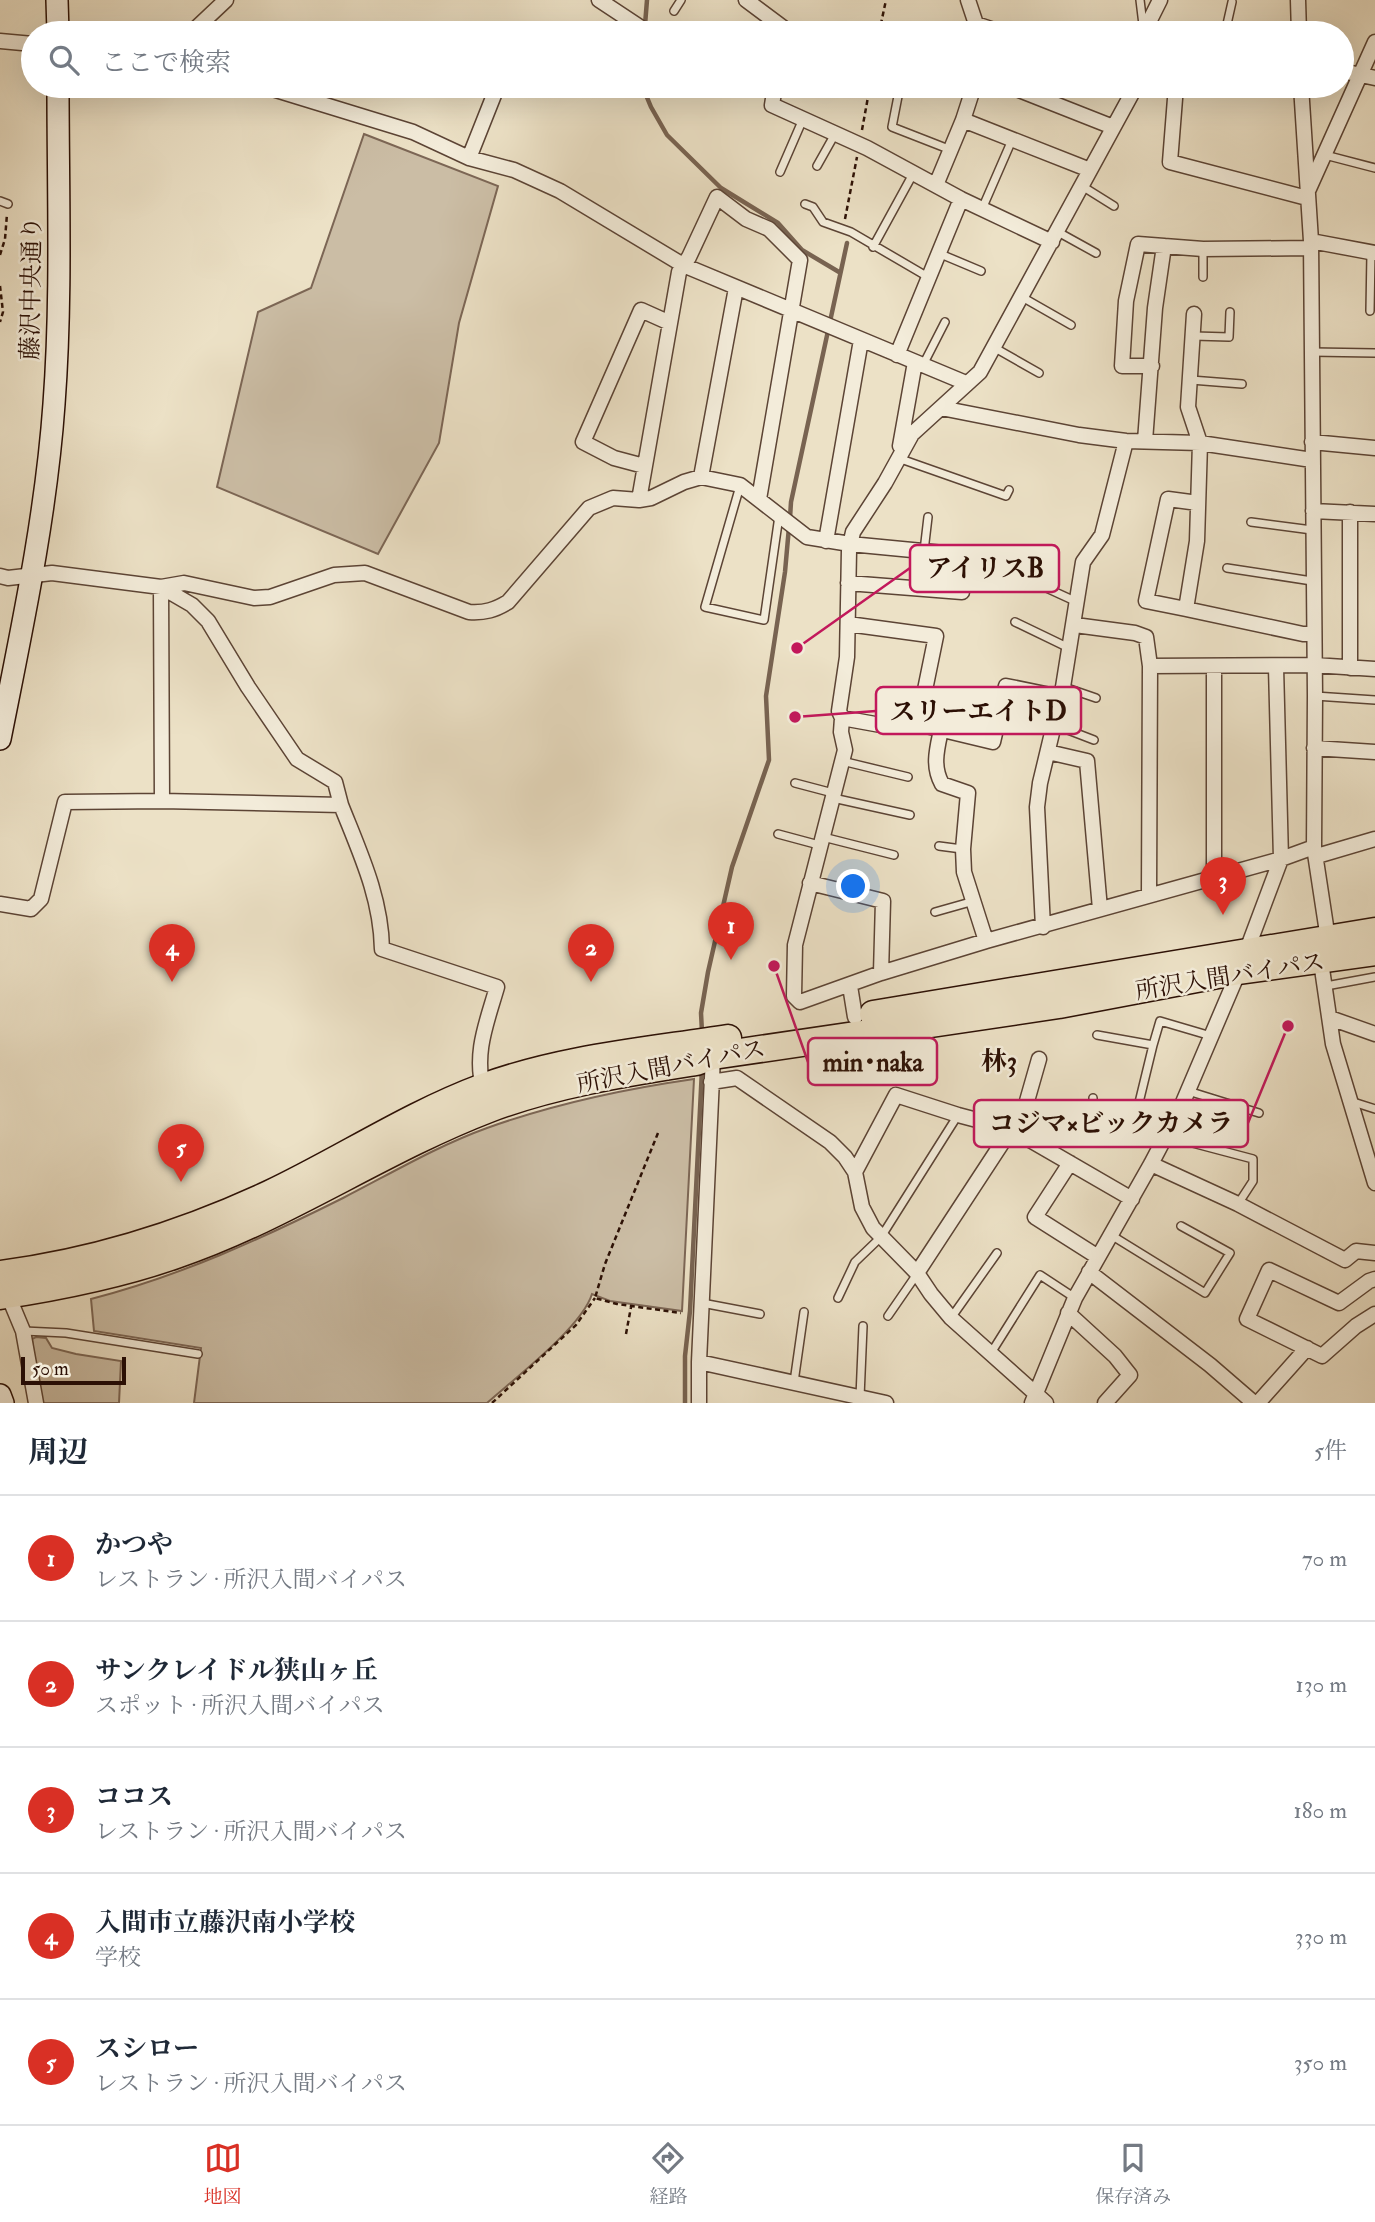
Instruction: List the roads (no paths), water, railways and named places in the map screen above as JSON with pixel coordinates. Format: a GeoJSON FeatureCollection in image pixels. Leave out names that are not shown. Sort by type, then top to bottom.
{"type":"FeatureCollection","features":[{"type":"Feature","properties":{"kind":"highway","name":"所沢入間バイパス"},"geometry":{"type":"LineString","coordinates":[[1325,962],[1375,931]]}},
{"type":"Feature","properties":{"kind":"highway","name":"所沢入間バイパス"},"geometry":{"type":"LineString","coordinates":[[708,1056],[855,1017],[1242,962],[1325,962],[1375,952]]}},
{"type":"Feature","properties":{"kind":"highway","name":"所沢入間バイパス"},"geometry":{"type":"LineString","coordinates":[[3,1288],[204,1222],[270,1193],[382,1134],[487,1098],[538,1070],[592,1058],[708,1056],[1059,1005],[1242,962]]}},
{"type":"Feature","properties":{"kind":"street"},"geometry":{"type":"LineString","coordinates":[[58,0],[58,21]]}},
{"type":"Feature","properties":{"kind":"street"},"geometry":{"type":"LineString","coordinates":[[204,21],[226,0]]}},
{"type":"Feature","properties":{"kind":"street"},"geometry":{"type":"LineString","coordinates":[[746,0],[774,21]]}},
{"type":"Feature","properties":{"kind":"street"},"geometry":{"type":"LineString","coordinates":[[968,0],[974,21]]}},
{"type":"Feature","properties":{"kind":"street"},"geometry":{"type":"LineString","coordinates":[[1150,21],[1160,0]]}},
{"type":"Feature","properties":{"kind":"street"},"geometry":{"type":"LineString","coordinates":[[1298,0],[1299,21]]}},
{"type":"Feature","properties":{"kind":"street"},"geometry":{"type":"LineString","coordinates":[[601,1],[631,21]]}},
{"type":"Feature","properties":{"kind":"street"},"geometry":{"type":"LineString","coordinates":[[0,41],[21,43]]}},
{"type":"Feature","properties":{"kind":"street"},"geometry":{"type":"LineString","coordinates":[[1307,195],[1324,154],[1368,77],[1375,43]]}},
{"type":"Feature","properties":{"kind":"street","name":"藤沢中央通り"},"geometry":{"type":"LineString","coordinates":[[0,739],[33,575],[54,403],[58,303],[58,98]]}},
{"type":"Feature","properties":{"kind":"street"},"geometry":{"type":"LineString","coordinates":[[302,98],[413,132],[469,158],[514,170],[560,191],[683,265],[966,383]]}},
{"type":"Feature","properties":{"kind":"street"},"geometry":{"type":"LineString","coordinates":[[469,158],[493,98]]}},
{"type":"Feature","properties":{"kind":"street"},"geometry":{"type":"LineString","coordinates":[[773,98],[772,105],[914,173],[961,199],[1055,237]]}},
{"type":"Feature","properties":{"kind":"street"},"geometry":{"type":"LineString","coordinates":[[936,185],[963,120],[968,98]]}},
{"type":"Feature","properties":{"kind":"street"},"geometry":{"type":"LineString","coordinates":[[1039,98],[1113,127]]}},
{"type":"Feature","properties":{"kind":"street"},"geometry":{"type":"LineString","coordinates":[[1129,98],[980,372],[912,434],[885,483],[853,532],[848,583],[847,657],[839,711],[845,750],[794,945],[794,996],[800,1002],[881,973],[1149,894],[1281,859],[1375,839]]}},
{"type":"Feature","properties":{"kind":"street"},"geometry":{"type":"LineString","coordinates":[[1175,98],[1170,162],[1307,195]]}},
{"type":"Feature","properties":{"kind":"street"},"geometry":{"type":"LineString","coordinates":[[1302,98],[1311,245],[1315,851],[1333,1044],[1375,1183]]}},
{"type":"Feature","properties":{"kind":"street"},"geometry":{"type":"LineString","coordinates":[[963,120],[1090,170]]}},
{"type":"Feature","properties":{"kind":"street"},"geometry":{"type":"LineString","coordinates":[[639,500],[678,272],[689,257],[717,197],[746,219],[769,229],[800,260],[759,499]]}},
{"type":"Feature","properties":{"kind":"street"},"geometry":{"type":"LineString","coordinates":[[897,355],[961,199]]}},
{"type":"Feature","properties":{"kind":"street"},"geometry":{"type":"LineString","coordinates":[[1152,366],[1122,366],[1126,301],[1138,244],[1203,249],[1311,245],[1373,252]]}},
{"type":"Feature","properties":{"kind":"street"},"geometry":{"type":"LineString","coordinates":[[1145,441],[1155,308],[1164,246]]}},
{"type":"Feature","properties":{"kind":"street"},"geometry":{"type":"LineString","coordinates":[[701,477],[736,288]]}},
{"type":"Feature","properties":{"kind":"street"},"geometry":{"type":"LineString","coordinates":[[644,466],[614,458],[583,442],[641,310],[670,323]]}},
{"type":"Feature","properties":{"kind":"street"},"geometry":{"type":"LineString","coordinates":[[1186,609],[1198,541],[1200,443],[1188,407],[1194,314]]}},
{"type":"Feature","properties":{"kind":"street"},"geometry":{"type":"LineString","coordinates":[[826,541],[861,340]]}},
{"type":"Feature","properties":{"kind":"street"},"geometry":{"type":"LineString","coordinates":[[897,457],[919,364]]}},
{"type":"Feature","properties":{"kind":"street"},"geometry":{"type":"LineString","coordinates":[[940,408],[1079,435],[1126,441],[1200,443],[1312,460]]}},
{"type":"Feature","properties":{"kind":"street"},"geometry":{"type":"LineString","coordinates":[[1042,927],[1037,807],[1040,783],[1055,724],[1083,562],[1102,536],[1126,441]]}},
{"type":"Feature","properties":{"kind":"street"},"geometry":{"type":"LineString","coordinates":[[1312,442],[1375,448]]}},
{"type":"Feature","properties":{"kind":"street"},"geometry":{"type":"LineString","coordinates":[[0,576],[8,578],[52,573],[161,587],[184,583],[202,585],[243,597],[270,597],[334,575],[365,573],[469,611],[482,613],[496,610],[508,602],[589,508],[613,498],[651,498],[701,477],[740,485],[807,537],[964,555],[962,592],[848,583]]}},
{"type":"Feature","properties":{"kind":"street"},"geometry":{"type":"LineString","coordinates":[[1198,503],[1168,499],[1146,601],[1313,634]]}},
{"type":"Feature","properties":{"kind":"street"},"geometry":{"type":"LineString","coordinates":[[1313,511],[1375,514]]}},
{"type":"Feature","properties":{"kind":"street"},"geometry":{"type":"LineString","coordinates":[[1350,512],[1350,668]]}},
{"type":"Feature","properties":{"kind":"street"},"geometry":{"type":"LineString","coordinates":[[161,587],[162,801]]}},
{"type":"Feature","properties":{"kind":"street"},"geometry":{"type":"LineString","coordinates":[[161,587],[192,605],[208,621],[247,687],[298,759],[335,782],[341,806],[374,889],[382,929],[382,949],[497,987],[480,1044],[487,1098]]}},
{"type":"Feature","properties":{"kind":"street"},"geometry":{"type":"LineString","coordinates":[[848,624],[936,636],[918,724]]}},
{"type":"Feature","properties":{"kind":"street"},"geometry":{"type":"LineString","coordinates":[[1074,625],[1136,633],[1146,637],[1150,666],[1149,894]]}},
{"type":"Feature","properties":{"kind":"street"},"geometry":{"type":"LineString","coordinates":[[1150,666],[1314,666],[1375,669]]}},
{"type":"Feature","properties":{"kind":"street"},"geometry":{"type":"LineString","coordinates":[[1214,666],[1214,877]]}},
{"type":"Feature","properties":{"kind":"street"},"geometry":{"type":"LineString","coordinates":[[708,1056],[830,1142],[845,1157],[855,1172],[862,1207],[873,1228],[917,1273],[951,1318],[1038,1400],[1075,1298],[1152,1164],[1187,1091],[1242,962],[1281,859],[1276,667]]}},
{"type":"Feature","properties":{"kind":"street"},"geometry":{"type":"LineString","coordinates":[[842,718],[886,726],[918,724],[993,742],[1006,686],[1061,692]]}},
{"type":"Feature","properties":{"kind":"street"},"geometry":{"type":"LineString","coordinates":[[941,730],[935,761],[937,776],[942,784],[968,793],[963,849],[964,872],[986,942]]}},
{"type":"Feature","properties":{"kind":"street"},"geometry":{"type":"LineString","coordinates":[[1314,748],[1375,752]]}},
{"type":"Feature","properties":{"kind":"street"},"geometry":{"type":"LineString","coordinates":[[1048,752],[1087,761],[1100,909]]}},
{"type":"Feature","properties":{"kind":"street"},"geometry":{"type":"LineString","coordinates":[[0,904],[31,909],[41,899],[65,802],[162,801],[341,806]]}},
{"type":"Feature","properties":{"kind":"street"},"geometry":{"type":"LineString","coordinates":[[810,883],[883,901],[881,973]]}},
{"type":"Feature","properties":{"kind":"street"},"geometry":{"type":"LineString","coordinates":[[850,986],[855,1017]]}},
{"type":"Feature","properties":{"kind":"street"},"geometry":{"type":"LineString","coordinates":[[1330,1018],[1375,1034]]}},
{"type":"Feature","properties":{"kind":"street"},"geometry":{"type":"LineString","coordinates":[[699,1403],[708,1056]]}},
{"type":"Feature","properties":{"kind":"street"},"geometry":{"type":"LineString","coordinates":[[917,1273],[1025,1108],[1039,1059]]}},
{"type":"Feature","properties":{"kind":"street"},"geometry":{"type":"LineString","coordinates":[[855,1172],[896,1095],[1011,1129],[1132,1199]]}},
{"type":"Feature","properties":{"kind":"street"},"geometry":{"type":"LineString","coordinates":[[1135,1119],[1167,1134]]}},
{"type":"Feature","properties":{"kind":"street"},"geometry":{"type":"LineString","coordinates":[[1070,1163],[1035,1217],[1098,1256]]}},
{"type":"Feature","properties":{"kind":"street"},"geometry":{"type":"LineString","coordinates":[[1152,1164],[1238,1204],[1345,1260],[1356,1251],[1375,1253]]}},
{"type":"Feature","properties":{"kind":"street"},"geometry":{"type":"LineString","coordinates":[[1375,1279],[1339,1303],[1269,1270],[1247,1319],[1322,1356],[1356,1326],[1375,1314]]}},
{"type":"Feature","properties":{"kind":"street"},"geometry":{"type":"LineString","coordinates":[[1089,1272],[1256,1403],[1307,1348]]}},
{"type":"Feature","properties":{"kind":"street"},"geometry":{"type":"LineString","coordinates":[[3,1288],[23,1331],[36,1403]]}},
{"type":"Feature","properties":{"kind":"street"},"geometry":{"type":"LineString","coordinates":[[1068,1313],[1115,1356],[1130,1375],[1105,1403]]}},
{"type":"Feature","properties":{"kind":"street"},"geometry":{"type":"LineString","coordinates":[[699,1362],[794,1382],[832,1397],[860,1397],[886,1403]]}},
{"type":"Feature","properties":{"kind":"street"},"geometry":{"type":"LineString","coordinates":[[0,1395],[3,1403]]}},
{"type":"Feature","properties":{"kind":"lane"},"geometry":{"type":"LineString","coordinates":[[674,11],[681,0]]}},
{"type":"Feature","properties":{"kind":"lane"},"geometry":{"type":"LineString","coordinates":[[1140,0],[1144,21]]}},
{"type":"Feature","properties":{"kind":"lane"},"geometry":{"type":"LineString","coordinates":[[1228,21],[1232,2]]}},
{"type":"Feature","properties":{"kind":"lane"},"geometry":{"type":"LineString","coordinates":[[898,98],[892,127],[951,150]]}},
{"type":"Feature","properties":{"kind":"lane"},"geometry":{"type":"LineString","coordinates":[[780,172],[803,119]]}},
{"type":"Feature","properties":{"kind":"lane"},"geometry":{"type":"LineString","coordinates":[[817,166],[835,134]]}},
{"type":"Feature","properties":{"kind":"lane"},"geometry":{"type":"LineString","coordinates":[[982,209],[1012,140]]}},
{"type":"Feature","properties":{"kind":"lane"},"geometry":{"type":"LineString","coordinates":[[1324,154],[1375,168]]}},
{"type":"Feature","properties":{"kind":"lane"},"geometry":{"type":"LineString","coordinates":[[873,247],[914,173]]}},
{"type":"Feature","properties":{"kind":"lane"},"geometry":{"type":"LineString","coordinates":[[1082,187],[1114,206]]}},
{"type":"Feature","properties":{"kind":"lane"},"geometry":{"type":"LineString","coordinates":[[805,204],[813,207],[823,222],[851,232],[928,277]]}},
{"type":"Feature","properties":{"kind":"lane"},"geometry":{"type":"LineString","coordinates":[[1055,237],[1096,253]]}},
{"type":"Feature","properties":{"kind":"lane"},"geometry":{"type":"LineString","coordinates":[[1203,249],[1203,277]]}},
{"type":"Feature","properties":{"kind":"lane"},"geometry":{"type":"LineString","coordinates":[[1370,311],[1373,252]]}},
{"type":"Feature","properties":{"kind":"lane"},"geometry":{"type":"LineString","coordinates":[[938,253],[981,271]]}},
{"type":"Feature","properties":{"kind":"lane"},"geometry":{"type":"LineString","coordinates":[[1022,297],[1071,325]]}},
{"type":"Feature","properties":{"kind":"lane"},"geometry":{"type":"LineString","coordinates":[[1194,336],[1229,337],[1230,312]]}},
{"type":"Feature","properties":{"kind":"lane"},"geometry":{"type":"LineString","coordinates":[[919,364],[945,322]]}},
{"type":"Feature","properties":{"kind":"lane"},"geometry":{"type":"LineString","coordinates":[[995,348],[1039,373]]}},
{"type":"Feature","properties":{"kind":"lane"},"geometry":{"type":"LineString","coordinates":[[1311,352],[1375,353]]}},
{"type":"Feature","properties":{"kind":"lane"},"geometry":{"type":"LineString","coordinates":[[1191,380],[1242,384]]}},
{"type":"Feature","properties":{"kind":"lane"},"geometry":{"type":"LineString","coordinates":[[897,457],[1006,496],[1009,490]]}},
{"type":"Feature","properties":{"kind":"lane"},"geometry":{"type":"LineString","coordinates":[[740,485],[705,607],[764,620],[781,517]]}},
{"type":"Feature","properties":{"kind":"lane"},"geometry":{"type":"LineString","coordinates":[[924,551],[928,517]]}},
{"type":"Feature","properties":{"kind":"lane"},"geometry":{"type":"LineString","coordinates":[[1251,522],[1312,530]]}},
{"type":"Feature","properties":{"kind":"lane"},"geometry":{"type":"LineString","coordinates":[[1011,561],[1007,570],[1077,602]]}},
{"type":"Feature","properties":{"kind":"lane"},"geometry":{"type":"LineString","coordinates":[[1227,568],[1312,581]]}},
{"type":"Feature","properties":{"kind":"lane"},"geometry":{"type":"LineString","coordinates":[[1015,622],[1069,648]]}},
{"type":"Feature","properties":{"kind":"lane"},"geometry":{"type":"LineString","coordinates":[[1061,692],[1096,698]]}},
{"type":"Feature","properties":{"kind":"lane"},"geometry":{"type":"LineString","coordinates":[[1315,696],[1375,700]]}},
{"type":"Feature","properties":{"kind":"lane"},"geometry":{"type":"LineString","coordinates":[[1055,724],[1094,740]]}},
{"type":"Feature","properties":{"kind":"lane"},"geometry":{"type":"LineString","coordinates":[[842,761],[908,777]]}},
{"type":"Feature","properties":{"kind":"lane"},"geometry":{"type":"LineString","coordinates":[[795,783],[833,796],[910,815]]}},
{"type":"Feature","properties":{"kind":"lane"},"geometry":{"type":"LineString","coordinates":[[778,834],[894,855]]}},
{"type":"Feature","properties":{"kind":"lane"},"geometry":{"type":"LineString","coordinates":[[939,846],[963,849]]}},
{"type":"Feature","properties":{"kind":"lane"},"geometry":{"type":"LineString","coordinates":[[935,912],[974,901]]}},
{"type":"Feature","properties":{"kind":"lane"},"geometry":{"type":"LineString","coordinates":[[1325,962],[1375,976]]}},
{"type":"Feature","properties":{"kind":"lane"},"geometry":{"type":"LineString","coordinates":[[1093,1098],[1094,1114],[1135,1119],[1160,1021],[1211,1036]]}},
{"type":"Feature","properties":{"kind":"lane"},"geometry":{"type":"LineString","coordinates":[[1097,1035],[1153,1045]]}},
{"type":"Feature","properties":{"kind":"lane"},"geometry":{"type":"LineString","coordinates":[[1187,1091],[1259,1113]]}},
{"type":"Feature","properties":{"kind":"lane"},"geometry":{"type":"LineString","coordinates":[[1349,1100],[1375,1109]]}},
{"type":"Feature","properties":{"kind":"lane"},"geometry":{"type":"LineString","coordinates":[[838,1298],[855,1262],[881,1237],[958,1115]]}},
{"type":"Feature","properties":{"kind":"lane"},"geometry":{"type":"LineString","coordinates":[[1167,1134],[1253,1160],[1252,1181],[1238,1204]]}},
{"type":"Feature","properties":{"kind":"lane"},"geometry":{"type":"LineString","coordinates":[[1111,1235],[1205,1293],[1230,1253],[1181,1226]]}},
{"type":"Feature","properties":{"kind":"lane"},"geometry":{"type":"LineString","coordinates":[[951,1318],[997,1253]]}},
{"type":"Feature","properties":{"kind":"lane"},"geometry":{"type":"LineString","coordinates":[[888,1316],[917,1273]]}},
{"type":"Feature","properties":{"kind":"lane"},"geometry":{"type":"LineString","coordinates":[[990,1353],[1040,1275],[1075,1298]]}},
{"type":"Feature","properties":{"kind":"lane"},"geometry":{"type":"LineString","coordinates":[[701,1303],[760,1314]]}},
{"type":"Feature","properties":{"kind":"lane"},"geometry":{"type":"LineString","coordinates":[[794,1382],[804,1312]]}},
{"type":"Feature","properties":{"kind":"lane"},"geometry":{"type":"LineString","coordinates":[[860,1397],[863,1326]]}},
{"type":"Feature","properties":{"kind":"lane"},"geometry":{"type":"LineString","coordinates":[[23,1331],[66,1333],[198,1354]]}},
{"type":"Feature","properties":{"kind":"waterway"},"geometry":{"type":"LineString","coordinates":[[645,21],[647,0]]}},
{"type":"Feature","properties":{"kind":"waterway"},"geometry":{"type":"LineString","coordinates":[[647,98],[667,135],[721,188],[778,223],[802,250],[839,272]]}},
{"type":"Feature","properties":{"kind":"waterway"},"geometry":{"type":"LineString","coordinates":[[790,518],[791,502],[847,243]]}},
{"type":"Feature","properties":{"kind":"waterway"},"geometry":{"type":"LineString","coordinates":[[702,1032],[701,1013],[708,972],[732,867],[769,760],[766,696],[785,572],[789,527]]}},
{"type":"Feature","properties":{"kind":"waterway"},"geometry":{"type":"LineString","coordinates":[[685,1403],[685,1356],[690,1311],[702,1069]]}},
{"type":"Feature","properties":{"kind":"place","name":"アイリスB"},"geometry":{"type":"Point","coordinates":[797,648]}},
{"type":"Feature","properties":{"kind":"place","name":"スリーエイトD"},"geometry":{"type":"Point","coordinates":[795,717]}},
{"type":"Feature","properties":{"kind":"place","name":"ココス"},"geometry":{"type":"Point","coordinates":[1223,915]}},
{"type":"Feature","properties":{"kind":"place","name":"かつや"},"geometry":{"type":"Point","coordinates":[731,960]}},
{"type":"Feature","properties":{"kind":"place","name":"min･naka"},"geometry":{"type":"Point","coordinates":[774,966]}},
{"type":"Feature","properties":{"kind":"place","name":"入間市立藤沢南小学校"},"geometry":{"type":"Point","coordinates":[172,982]}},
{"type":"Feature","properties":{"kind":"place","name":"サンクレイドル狭山ヶ丘"},"geometry":{"type":"Point","coordinates":[591,982]}},
{"type":"Feature","properties":{"kind":"place","name":"コジマ×ビックカメラ"},"geometry":{"type":"Point","coordinates":[1288,1026]}},
{"type":"Feature","properties":{"kind":"place","name":"スシロー"},"geometry":{"type":"Point","coordinates":[181,1182]}},
{"type":"Feature","properties":{"kind":"district","name":"林3"},"geometry":{"type":"Point","coordinates":[999,1061]}}]}
